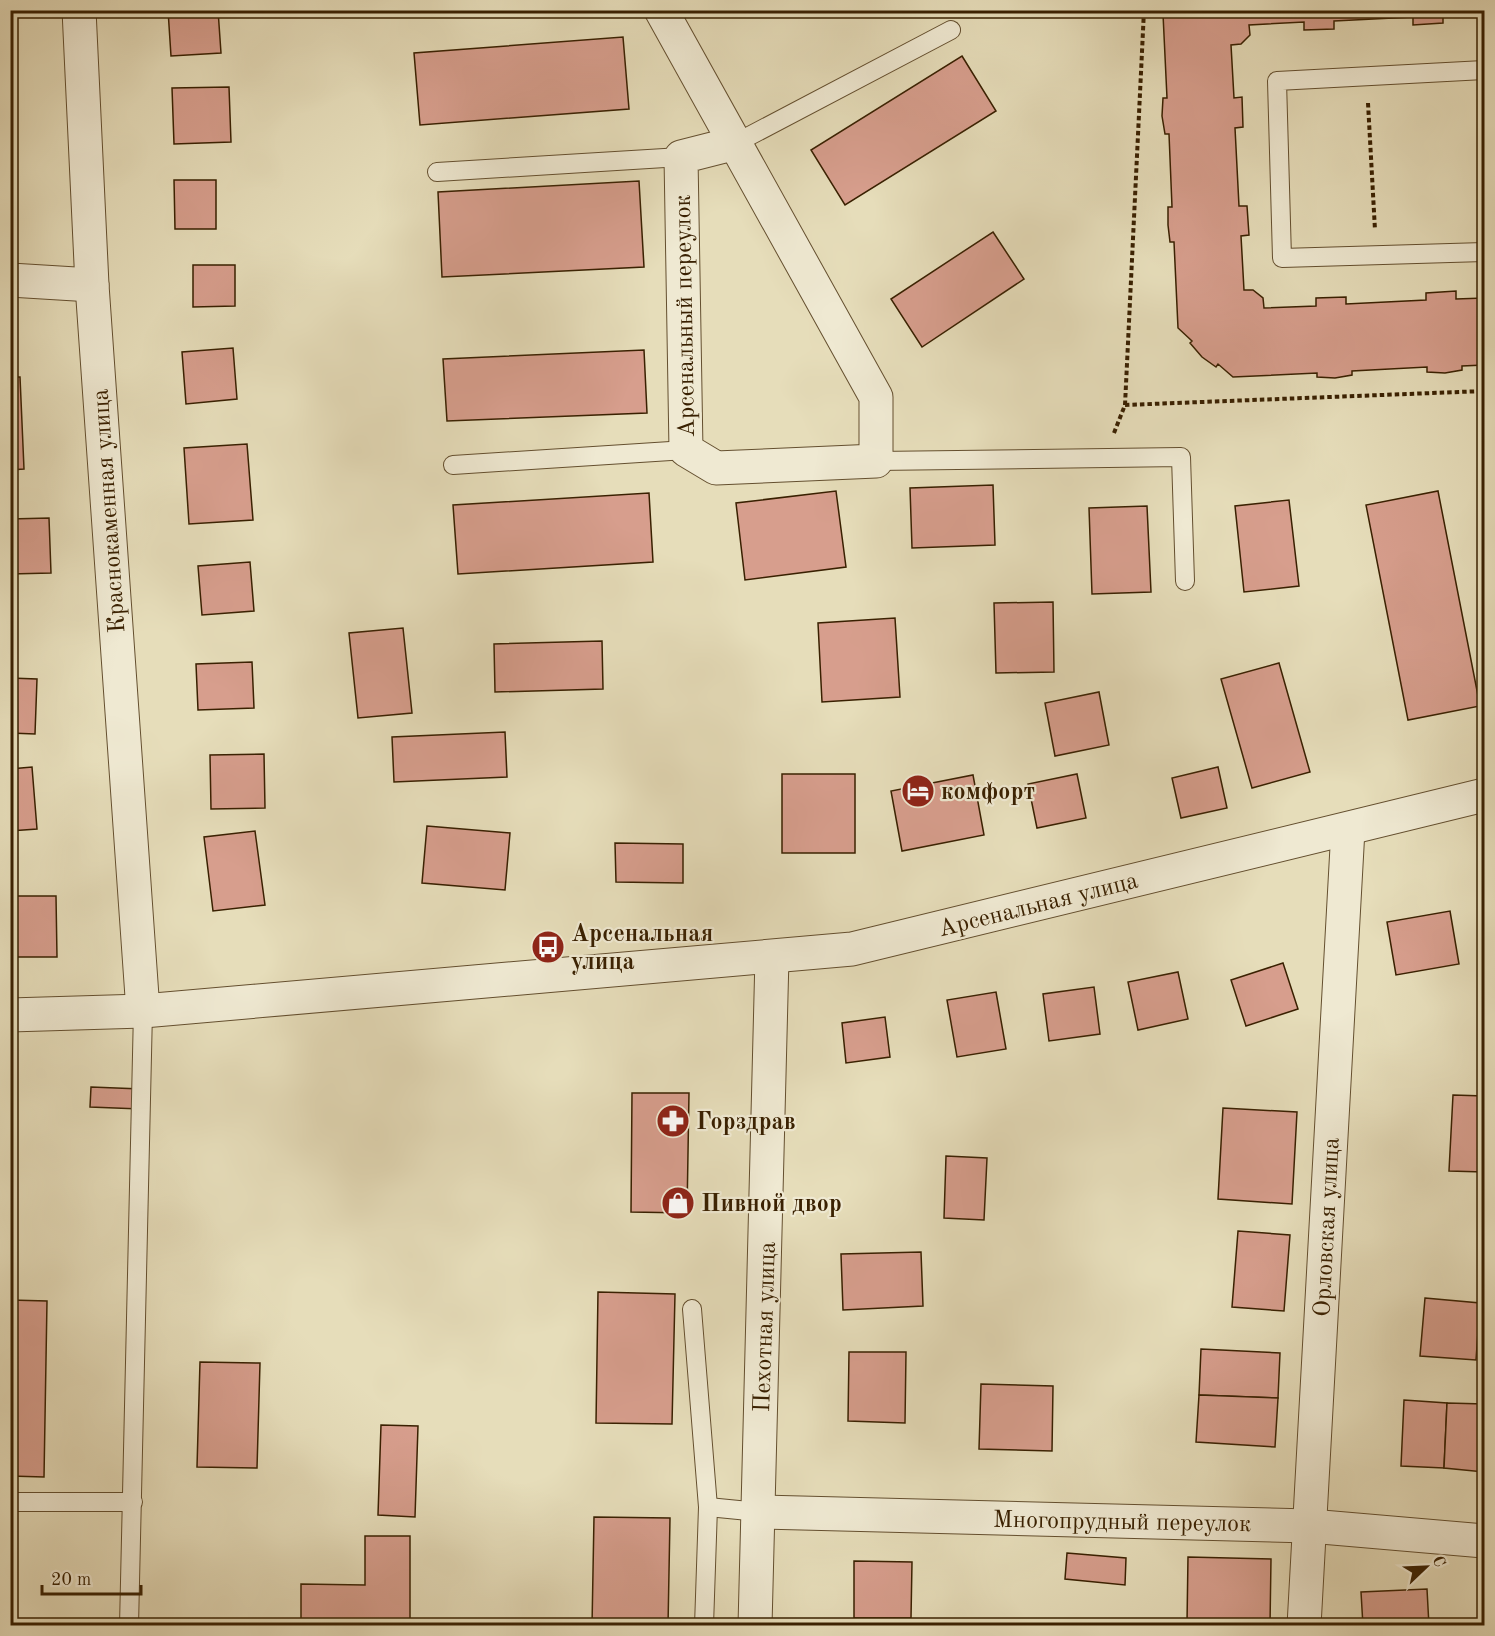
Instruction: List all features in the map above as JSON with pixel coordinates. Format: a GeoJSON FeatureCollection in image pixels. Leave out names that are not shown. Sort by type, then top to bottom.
{"type":"FeatureCollection","features":[{"type":"Feature","properties":{"kind":"street","name":"Краснокаменная улица"},"geometry":{"type":"LineString","coordinates":[[79,10],[92,285],[143,1011]]}},
{"type":"Feature","properties":{"kind":"street"},"geometry":{"type":"LineString","coordinates":[[661,10],[876,397],[876,460]]}},
{"type":"Feature","properties":{"kind":"street"},"geometry":{"type":"LineString","coordinates":[[681,157],[736,143]]}},
{"type":"Feature","properties":{"kind":"street","name":"Арсенальный переулок"},"geometry":{"type":"LineString","coordinates":[[681,157],[686,450],[716,468],[876,460]]}},
{"type":"Feature","properties":{"kind":"street"},"geometry":{"type":"LineString","coordinates":[[10,280],[92,285]]}},
{"type":"Feature","properties":{"kind":"street","name":"Арсенальная улица"},"geometry":{"type":"LineString","coordinates":[[10,1016],[143,1011],[852,949],[1485,795]]}},
{"type":"Feature","properties":{"kind":"street","name":"Орловская улица"},"geometry":{"type":"LineString","coordinates":[[1304,1626],[1348,829]]}},
{"type":"Feature","properties":{"kind":"street","name":"Пехотная улица"},"geometry":{"type":"LineString","coordinates":[[755,1626],[772,957]]}},
{"type":"Feature","properties":{"kind":"street","name":"Многопрудный переулок"},"geometry":{"type":"LineString","coordinates":[[759,1512],[1310,1526],[1485,1541]]}},
{"type":"Feature","properties":{"kind":"lane"},"geometry":{"type":"LineString","coordinates":[[736,143],[951,30]]}},
{"type":"Feature","properties":{"kind":"lane"},"geometry":{"type":"LineString","coordinates":[[1485,70],[1277,81],[1282,258],[1485,252]]}},
{"type":"Feature","properties":{"kind":"lane"},"geometry":{"type":"LineString","coordinates":[[437,172],[681,157]]}},
{"type":"Feature","properties":{"kind":"lane"},"geometry":{"type":"LineString","coordinates":[[453,465],[686,450]]}},
{"type":"Feature","properties":{"kind":"lane"},"geometry":{"type":"LineString","coordinates":[[876,460],[1181,457],[1185,581]]}},
{"type":"Feature","properties":{"kind":"lane"},"geometry":{"type":"LineString","coordinates":[[129,1626],[143,1011]]}},
{"type":"Feature","properties":{"kind":"lane"},"geometry":{"type":"LineString","coordinates":[[692,1309],[708,1507],[704,1626]]}},
{"type":"Feature","properties":{"kind":"lane"},"geometry":{"type":"LineString","coordinates":[[10,1502],[133,1502]]}},
{"type":"Feature","properties":{"kind":"lane"},"geometry":{"type":"LineString","coordinates":[[708,1507],[759,1512]]}},
{"type":"Feature","properties":{"kind":"path"},"geometry":{"type":"LineString","coordinates":[[1097,458],[1114,432],[1125,405],[1144,10]]}},
{"type":"Feature","properties":{"kind":"path"},"geometry":{"type":"LineString","coordinates":[[1367,78],[1376,255]]}},
{"type":"Feature","properties":{"kind":"path"},"geometry":{"type":"LineString","coordinates":[[1125,405],[1485,391]]}},
{"type":"Feature","properties":{"kind":"building"},"geometry":{"type":"Polygon","coordinates":[[[168,10],[218,10],[221,53],[171,56],[168,10]]]}},
{"type":"Feature","properties":{"kind":"building"},"geometry":{"type":"Polygon","coordinates":[[[1166,10],[1483,10],[1483,14],[1443,15],[1443,23],[1413,25],[1413,17],[1334,21],[1334,29],[1304,30],[1304,22],[1249,25],[1250,35],[1241,44],[1231,45],[1234,98],[1242,97],[1243,127],[1235,128],[1239,206],[1247,206],[1249,235],[1241,236],[1244,290],[1253,290],[1263,298],[1264,308],[1316,306],[1316,298],[1346,297],[1346,304],[1426,300],[1426,293],[1456,291],[1456,299],[1484,298],[1484,365],[1462,366],[1462,370],[1445,373],[1427,372],[1427,367],[1352,371],[1352,375],[1335,378],[1317,377],[1317,373],[1233,377],[1218,364],[1216,367],[1202,357],[1190,343],[1192,341],[1178,328],[1174,242],[1170,242],[1168,225],[1168,207],[1172,207],[1169,134],[1165,134],[1162,116],[1163,98],[1167,98],[1163,14],[1166,10]]]}},
{"type":"Feature","properties":{"kind":"building"},"geometry":{"type":"Polygon","coordinates":[[[623,37],[629,109],[420,125],[414,53],[623,37]]]}},
{"type":"Feature","properties":{"kind":"building"},"geometry":{"type":"Polygon","coordinates":[[[962,56],[996,111],[845,205],[811,150],[962,56]]]}},
{"type":"Feature","properties":{"kind":"building"},"geometry":{"type":"Polygon","coordinates":[[[229,87],[231,142],[174,144],[172,88],[229,87]]]}},
{"type":"Feature","properties":{"kind":"building"},"geometry":{"type":"Polygon","coordinates":[[[174,180],[216,180],[216,229],[175,229],[174,180]]]}},
{"type":"Feature","properties":{"kind":"building"},"geometry":{"type":"Polygon","coordinates":[[[639,181],[644,267],[442,277],[438,192],[639,181]]]}},
{"type":"Feature","properties":{"kind":"building"},"geometry":{"type":"Polygon","coordinates":[[[993,232],[1024,279],[922,347],[891,299],[993,232]]]}},
{"type":"Feature","properties":{"kind":"building"},"geometry":{"type":"Polygon","coordinates":[[[193,265],[235,265],[235,306],[193,307],[193,265]]]}},
{"type":"Feature","properties":{"kind":"building"},"geometry":{"type":"Polygon","coordinates":[[[233,348],[237,399],[186,404],[182,352],[233,348]]]}},
{"type":"Feature","properties":{"kind":"building"},"geometry":{"type":"Polygon","coordinates":[[[644,350],[647,413],[447,421],[443,359],[644,350]]]}},
{"type":"Feature","properties":{"kind":"building"},"geometry":{"type":"Polygon","coordinates":[[[10,377],[20,377],[24,469],[10,470],[10,377]]]}},
{"type":"Feature","properties":{"kind":"building"},"geometry":{"type":"Polygon","coordinates":[[[247,444],[253,520],[189,524],[184,448],[247,444]]]}},
{"type":"Feature","properties":{"kind":"building"},"geometry":{"type":"Polygon","coordinates":[[[993,485],[995,545],[912,548],[910,488],[993,485]]]}},
{"type":"Feature","properties":{"kind":"building"},"geometry":{"type":"Polygon","coordinates":[[[836,491],[846,567],[745,580],[736,503],[836,491]]]}},
{"type":"Feature","properties":{"kind":"building"},"geometry":{"type":"Polygon","coordinates":[[[1438,491],[1480,706],[1408,720],[1366,505],[1438,491]]]}},
{"type":"Feature","properties":{"kind":"building"},"geometry":{"type":"Polygon","coordinates":[[[649,493],[653,562],[458,574],[453,505],[649,493]]]}},
{"type":"Feature","properties":{"kind":"building"},"geometry":{"type":"Polygon","coordinates":[[[1289,500],[1299,586],[1244,592],[1235,506],[1289,500]]]}},
{"type":"Feature","properties":{"kind":"building"},"geometry":{"type":"Polygon","coordinates":[[[1147,506],[1151,592],[1092,594],[1089,508],[1147,506]]]}},
{"type":"Feature","properties":{"kind":"building"},"geometry":{"type":"Polygon","coordinates":[[[49,518],[51,573],[10,574],[10,519],[49,518]]]}},
{"type":"Feature","properties":{"kind":"building"},"geometry":{"type":"Polygon","coordinates":[[[250,562],[254,611],[202,615],[198,566],[250,562]]]}},
{"type":"Feature","properties":{"kind":"building"},"geometry":{"type":"Polygon","coordinates":[[[1053,602],[1054,672],[996,673],[994,603],[1053,602]]]}},
{"type":"Feature","properties":{"kind":"building"},"geometry":{"type":"Polygon","coordinates":[[[895,618],[900,697],[822,702],[818,623],[895,618]]]}},
{"type":"Feature","properties":{"kind":"building"},"geometry":{"type":"Polygon","coordinates":[[[403,628],[412,713],[358,718],[349,633],[403,628]]]}},
{"type":"Feature","properties":{"kind":"building"},"geometry":{"type":"Polygon","coordinates":[[[602,641],[603,689],[495,692],[494,644],[602,641]]]}},
{"type":"Feature","properties":{"kind":"building"},"geometry":{"type":"Polygon","coordinates":[[[252,662],[254,708],[198,710],[196,664],[252,662]]]}},
{"type":"Feature","properties":{"kind":"building"},"geometry":{"type":"Polygon","coordinates":[[[1279,663],[1310,772],[1252,788],[1221,679],[1279,663]]]}},
{"type":"Feature","properties":{"kind":"building"},"geometry":{"type":"Polygon","coordinates":[[[10,678],[37,679],[35,734],[10,733],[10,678]]]}},
{"type":"Feature","properties":{"kind":"building"},"geometry":{"type":"Polygon","coordinates":[[[1099,692],[1109,745],[1055,756],[1045,703],[1099,692]]]}},
{"type":"Feature","properties":{"kind":"building"},"geometry":{"type":"Polygon","coordinates":[[[505,732],[507,777],[394,782],[392,737],[505,732]]]}},
{"type":"Feature","properties":{"kind":"building"},"geometry":{"type":"Polygon","coordinates":[[[264,754],[265,808],[211,809],[210,755],[264,754]]]}},
{"type":"Feature","properties":{"kind":"building"},"geometry":{"type":"Polygon","coordinates":[[[32,767],[37,829],[10,831],[10,769],[32,767]]]}},
{"type":"Feature","properties":{"kind":"building"},"geometry":{"type":"Polygon","coordinates":[[[1218,767],[1227,808],[1181,818],[1172,778],[1218,767]]]}},
{"type":"Feature","properties":{"kind":"building"},"geometry":{"type":"Polygon","coordinates":[[[782,774],[855,774],[855,853],[782,853],[782,774]]]}},
{"type":"Feature","properties":{"kind":"building"},"geometry":{"type":"Polygon","coordinates":[[[1077,774],[1086,818],[1037,828],[1028,784],[1077,774]]]}},
{"type":"Feature","properties":{"kind":"building"},"geometry":{"type":"Polygon","coordinates":[[[973,775],[984,835],[902,851],[891,791],[973,775]]]}},
{"type":"Feature","properties":{"kind":"building"},"geometry":{"type":"Polygon","coordinates":[[[427,826],[510,833],[505,890],[422,883],[427,826]]]}},
{"type":"Feature","properties":{"kind":"building"},"geometry":{"type":"Polygon","coordinates":[[[255,831],[265,905],[213,911],[204,837],[255,831]]]}},
{"type":"Feature","properties":{"kind":"building"},"geometry":{"type":"Polygon","coordinates":[[[615,843],[683,844],[683,883],[616,882],[615,843]]]}},
{"type":"Feature","properties":{"kind":"building"},"geometry":{"type":"Polygon","coordinates":[[[10,896],[56,896],[57,957],[10,957],[10,896]]]}},
{"type":"Feature","properties":{"kind":"building"},"geometry":{"type":"Polygon","coordinates":[[[1484,901],[1484,919],[1478,904],[1484,901]]]}},
{"type":"Feature","properties":{"kind":"building"},"geometry":{"type":"Polygon","coordinates":[[[1450,911],[1459,964],[1396,975],[1387,922],[1450,911]]]}},
{"type":"Feature","properties":{"kind":"building"},"geometry":{"type":"Polygon","coordinates":[[[1283,963],[1298,1009],[1246,1026],[1231,980],[1283,963]]]}},
{"type":"Feature","properties":{"kind":"building"},"geometry":{"type":"Polygon","coordinates":[[[1178,972],[1188,1019],[1138,1030],[1128,982],[1178,972]]]}},
{"type":"Feature","properties":{"kind":"building"},"geometry":{"type":"Polygon","coordinates":[[[1094,987],[1100,1034],[1049,1041],[1043,994],[1094,987]]]}},
{"type":"Feature","properties":{"kind":"building"},"geometry":{"type":"Polygon","coordinates":[[[996,992],[1006,1049],[957,1057],[947,1000],[996,992]]]}},
{"type":"Feature","properties":{"kind":"building"},"geometry":{"type":"Polygon","coordinates":[[[885,1017],[890,1057],[846,1063],[842,1023],[885,1017]]]}},
{"type":"Feature","properties":{"kind":"building"},"geometry":{"type":"Polygon","coordinates":[[[91,1087],[141,1089],[140,1109],[90,1107],[91,1087]]]}},
{"type":"Feature","properties":{"kind":"building"},"geometry":{"type":"Polygon","coordinates":[[[632,1093],[689,1093],[687,1213],[631,1212],[632,1093]]]}},
{"type":"Feature","properties":{"kind":"building"},"geometry":{"type":"Polygon","coordinates":[[[1453,1095],[1484,1096],[1484,1172],[1449,1171],[1453,1095]]]}},
{"type":"Feature","properties":{"kind":"building"},"geometry":{"type":"Polygon","coordinates":[[[1223,1108],[1297,1112],[1292,1204],[1218,1199],[1223,1108]]]}},
{"type":"Feature","properties":{"kind":"building"},"geometry":{"type":"Polygon","coordinates":[[[946,1156],[987,1158],[984,1220],[944,1218],[946,1156]]]}},
{"type":"Feature","properties":{"kind":"building"},"geometry":{"type":"Polygon","coordinates":[[[1238,1231],[1290,1235],[1284,1311],[1232,1307],[1238,1231]]]}},
{"type":"Feature","properties":{"kind":"building"},"geometry":{"type":"Polygon","coordinates":[[[921,1252],[923,1306],[843,1310],[841,1254],[921,1252]]]}},
{"type":"Feature","properties":{"kind":"building"},"geometry":{"type":"Polygon","coordinates":[[[598,1292],[675,1294],[672,1424],[596,1423],[598,1292]]]}},
{"type":"Feature","properties":{"kind":"building"},"geometry":{"type":"Polygon","coordinates":[[[1425,1298],[1480,1303],[1476,1360],[1420,1356],[1425,1298]]]}},
{"type":"Feature","properties":{"kind":"building"},"geometry":{"type":"Polygon","coordinates":[[[10,1300],[47,1301],[44,1477],[10,1476],[10,1300]]]}},
{"type":"Feature","properties":{"kind":"building"},"geometry":{"type":"Polygon","coordinates":[[[1201,1349],[1280,1353],[1278,1398],[1199,1395],[1201,1349]]]}},
{"type":"Feature","properties":{"kind":"building"},"geometry":{"type":"Polygon","coordinates":[[[849,1352],[906,1352],[905,1423],[848,1421],[849,1352]]]}},
{"type":"Feature","properties":{"kind":"building"},"geometry":{"type":"Polygon","coordinates":[[[200,1362],[260,1363],[257,1468],[197,1467],[200,1362]]]}},
{"type":"Feature","properties":{"kind":"building"},"geometry":{"type":"Polygon","coordinates":[[[981,1384],[1053,1386],[1052,1451],[979,1449],[981,1384]]]}},
{"type":"Feature","properties":{"kind":"building"},"geometry":{"type":"Polygon","coordinates":[[[1199,1395],[1278,1398],[1275,1447],[1196,1442],[1199,1395]]]}},
{"type":"Feature","properties":{"kind":"building"},"geometry":{"type":"Polygon","coordinates":[[[1404,1400],[1447,1403],[1444,1468],[1401,1466],[1404,1400]]]}},
{"type":"Feature","properties":{"kind":"building"},"geometry":{"type":"Polygon","coordinates":[[[1447,1403],[1484,1404],[1484,1472],[1444,1468],[1447,1403]]]}},
{"type":"Feature","properties":{"kind":"building"},"geometry":{"type":"Polygon","coordinates":[[[381,1425],[418,1426],[415,1517],[378,1515],[381,1425]]]}},
{"type":"Feature","properties":{"kind":"building"},"geometry":{"type":"Polygon","coordinates":[[[594,1517],[670,1518],[668,1626],[592,1626],[594,1517]]]}},
{"type":"Feature","properties":{"kind":"building"},"geometry":{"type":"Polygon","coordinates":[[[365,1536],[410,1536],[410,1626],[301,1626],[301,1584],[365,1585],[365,1536]]]}},
{"type":"Feature","properties":{"kind":"building"},"geometry":{"type":"Polygon","coordinates":[[[1067,1553],[1126,1558],[1125,1585],[1065,1579],[1067,1553]]]}},
{"type":"Feature","properties":{"kind":"building"},"geometry":{"type":"Polygon","coordinates":[[[1188,1557],[1271,1559],[1270,1625],[1187,1623],[1188,1557]]]}},
{"type":"Feature","properties":{"kind":"building"},"geometry":{"type":"Polygon","coordinates":[[[854,1561],[912,1562],[911,1618],[854,1618],[854,1561]]]}},
{"type":"Feature","properties":{"kind":"building"},"geometry":{"type":"Polygon","coordinates":[[[1427,1589],[1429,1626],[1363,1626],[1361,1592],[1427,1589]]]}},
{"type":"Feature","properties":{"kind":"place","name":"комфорт"},"geometry":{"type":"Point","coordinates":[918,791]}},
{"type":"Feature","properties":{"kind":"place","name":"Арсенальная улица"},"geometry":{"type":"Point","coordinates":[548,947]}},
{"type":"Feature","properties":{"kind":"place","name":"Горздрав"},"geometry":{"type":"Point","coordinates":[673,1121]}},
{"type":"Feature","properties":{"kind":"place","name":"Пивной двор"},"geometry":{"type":"Point","coordinates":[678,1203]}}]}
